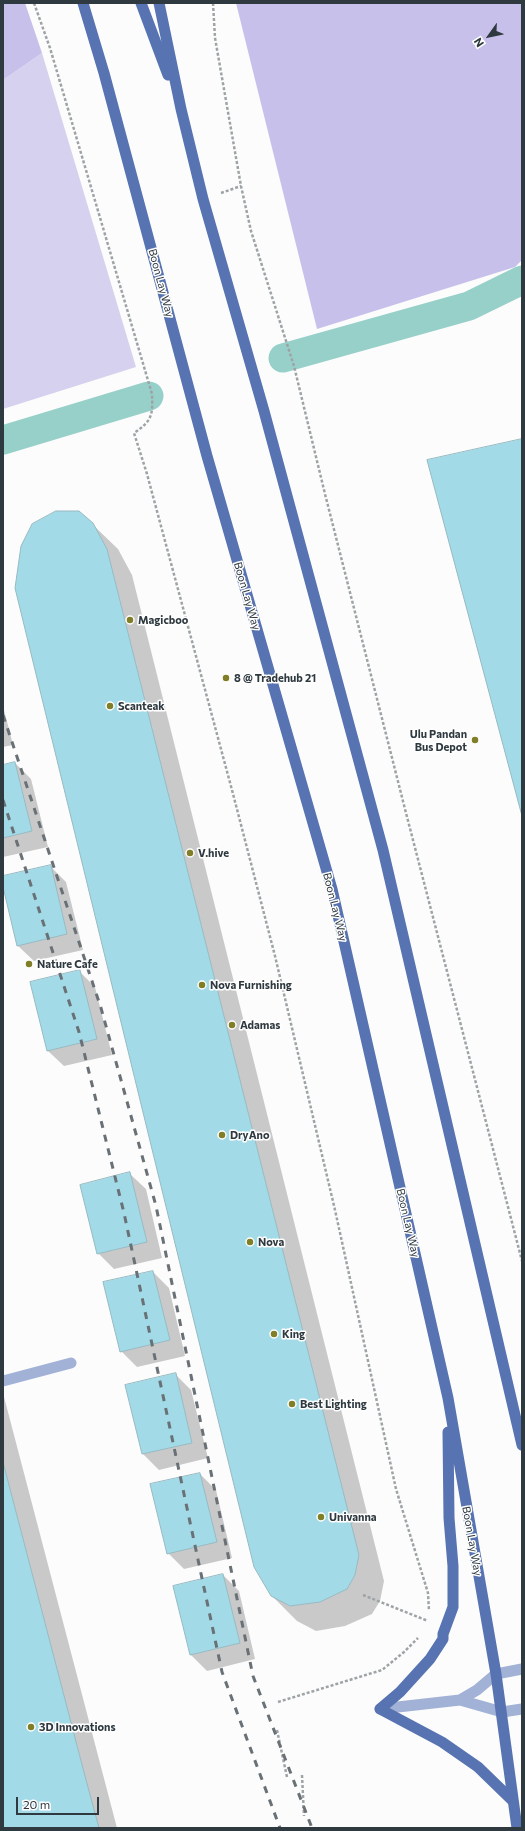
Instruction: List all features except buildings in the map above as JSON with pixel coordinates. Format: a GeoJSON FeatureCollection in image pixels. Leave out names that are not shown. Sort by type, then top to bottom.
{"type":"FeatureCollection","features":[{"type":"Feature","properties":{"kind":"main road","name":"Boon Lay Way"},"geometry":{"type":"LineString","coordinates":[[83,3],[104,73],[207,456],[332,889],[448,1398],[496,1674],[517,1828]]}},
{"type":"Feature","properties":{"kind":"main road"},"geometry":{"type":"LineString","coordinates":[[141,3],[181,109]]}},
{"type":"Feature","properties":{"kind":"main road"},"geometry":{"type":"LineString","coordinates":[[159,3],[181,109],[203,199],[264,411],[383,850],[522,1446]]}},
{"type":"Feature","properties":{"kind":"main road"},"geometry":{"type":"LineString","coordinates":[[448,1398],[449,1518],[453,1566],[453,1607],[443,1639],[430,1659],[400,1692],[380,1709],[442,1742],[478,1767],[513,1801]]}},
{"type":"Feature","properties":{"kind":"street"},"geometry":{"type":"LineString","coordinates":[[3,1380],[71,1363]]}},
{"type":"Feature","properties":{"kind":"street"},"geometry":{"type":"LineString","coordinates":[[460,1700],[477,1690],[496,1674],[522,1670]]}},
{"type":"Feature","properties":{"kind":"street"},"geometry":{"type":"LineString","coordinates":[[380,1709],[460,1700],[502,1712],[522,1709]]}},
{"type":"Feature","properties":{"kind":"path"},"geometry":{"type":"LineString","coordinates":[[34,3],[50,48],[152,394],[153,412],[146,424],[134,433],[147,474],[275,956],[335,1210],[396,1489],[428,1593],[430,1622],[426,1626]]}},
{"type":"Feature","properties":{"kind":"path"},"geometry":{"type":"LineString","coordinates":[[212,3],[215,38],[241,186],[251,231],[294,366],[400,790],[522,1261]]}},
{"type":"Feature","properties":{"kind":"path"},"geometry":{"type":"LineString","coordinates":[[363,1595],[430,1622]]}},
{"type":"Feature","properties":{"kind":"path"},"geometry":{"type":"LineString","coordinates":[[278,1702],[382,1670],[404,1652],[419,1636]]}},
{"type":"Feature","properties":{"kind":"path"},"geometry":{"type":"LineString","coordinates":[[277,1730],[287,1777]]}},
{"type":"Feature","properties":{"kind":"path"},"geometry":{"type":"LineString","coordinates":[[302,1775],[304,1816]]}},
{"type":"Feature","properties":{"kind":"shaded area"},"geometry":{"type":"Polygon","coordinates":[[[3,3],[25,3],[42,53],[3,80],[3,3]]]}},
{"type":"Feature","properties":{"kind":"shaded area"},"geometry":{"type":"Polygon","coordinates":[[[236,3],[522,3],[522,260],[515,267],[317,329],[236,3]]]}},
{"type":"Feature","properties":{"kind":"shaded area"},"geometry":{"type":"Polygon","coordinates":[[[42,53],[136,367],[3,409],[3,80],[42,53]]]}},
{"type":"Feature","properties":{"kind":"waterway"},"geometry":{"type":"LineString","coordinates":[[283,358],[469,306],[522,280]]}},
{"type":"Feature","properties":{"kind":"waterway"},"geometry":{"type":"LineString","coordinates":[[3,440],[149,396]]}},
{"type":"Feature","properties":{"kind":"railway"},"geometry":{"type":"LineString","coordinates":[[3,715],[101,1008],[156,1206],[253,1676],[312,1828]]}},
{"type":"Feature","properties":{"kind":"railway"},"geometry":{"type":"LineString","coordinates":[[3,800],[79,1032],[124,1213],[222,1672],[280,1828]]}},
{"type":"Feature","properties":{"kind":"place","name":"Magicboo"},"geometry":{"type":"Point","coordinates":[130,620]}},
{"type":"Feature","properties":{"kind":"place","name":"8 @ Tradehub 21"},"geometry":{"type":"Point","coordinates":[226,678]}},
{"type":"Feature","properties":{"kind":"place","name":"Scanteak"},"geometry":{"type":"Point","coordinates":[110,706]}},
{"type":"Feature","properties":{"kind":"place","name":"Ulu Pandan Bus Depot"},"geometry":{"type":"Point","coordinates":[475,740]}},
{"type":"Feature","properties":{"kind":"place","name":"V.hive"},"geometry":{"type":"Point","coordinates":[190,853]}},
{"type":"Feature","properties":{"kind":"place","name":"Nature Cafe"},"geometry":{"type":"Point","coordinates":[29,964]}},
{"type":"Feature","properties":{"kind":"place","name":"Nova Furnishing"},"geometry":{"type":"Point","coordinates":[202,985]}},
{"type":"Feature","properties":{"kind":"place","name":"Adamas"},"geometry":{"type":"Point","coordinates":[232,1025]}},
{"type":"Feature","properties":{"kind":"place","name":"DryAno"},"geometry":{"type":"Point","coordinates":[222,1135]}},
{"type":"Feature","properties":{"kind":"place","name":"Nova"},"geometry":{"type":"Point","coordinates":[250,1242]}},
{"type":"Feature","properties":{"kind":"place","name":"King"},"geometry":{"type":"Point","coordinates":[274,1334]}},
{"type":"Feature","properties":{"kind":"place","name":"Best Lighting"},"geometry":{"type":"Point","coordinates":[292,1404]}},
{"type":"Feature","properties":{"kind":"place","name":"Univanna"},"geometry":{"type":"Point","coordinates":[321,1517]}},
{"type":"Feature","properties":{"kind":"place","name":"3D Innovations"},"geometry":{"type":"Point","coordinates":[31,1727]}}]}
